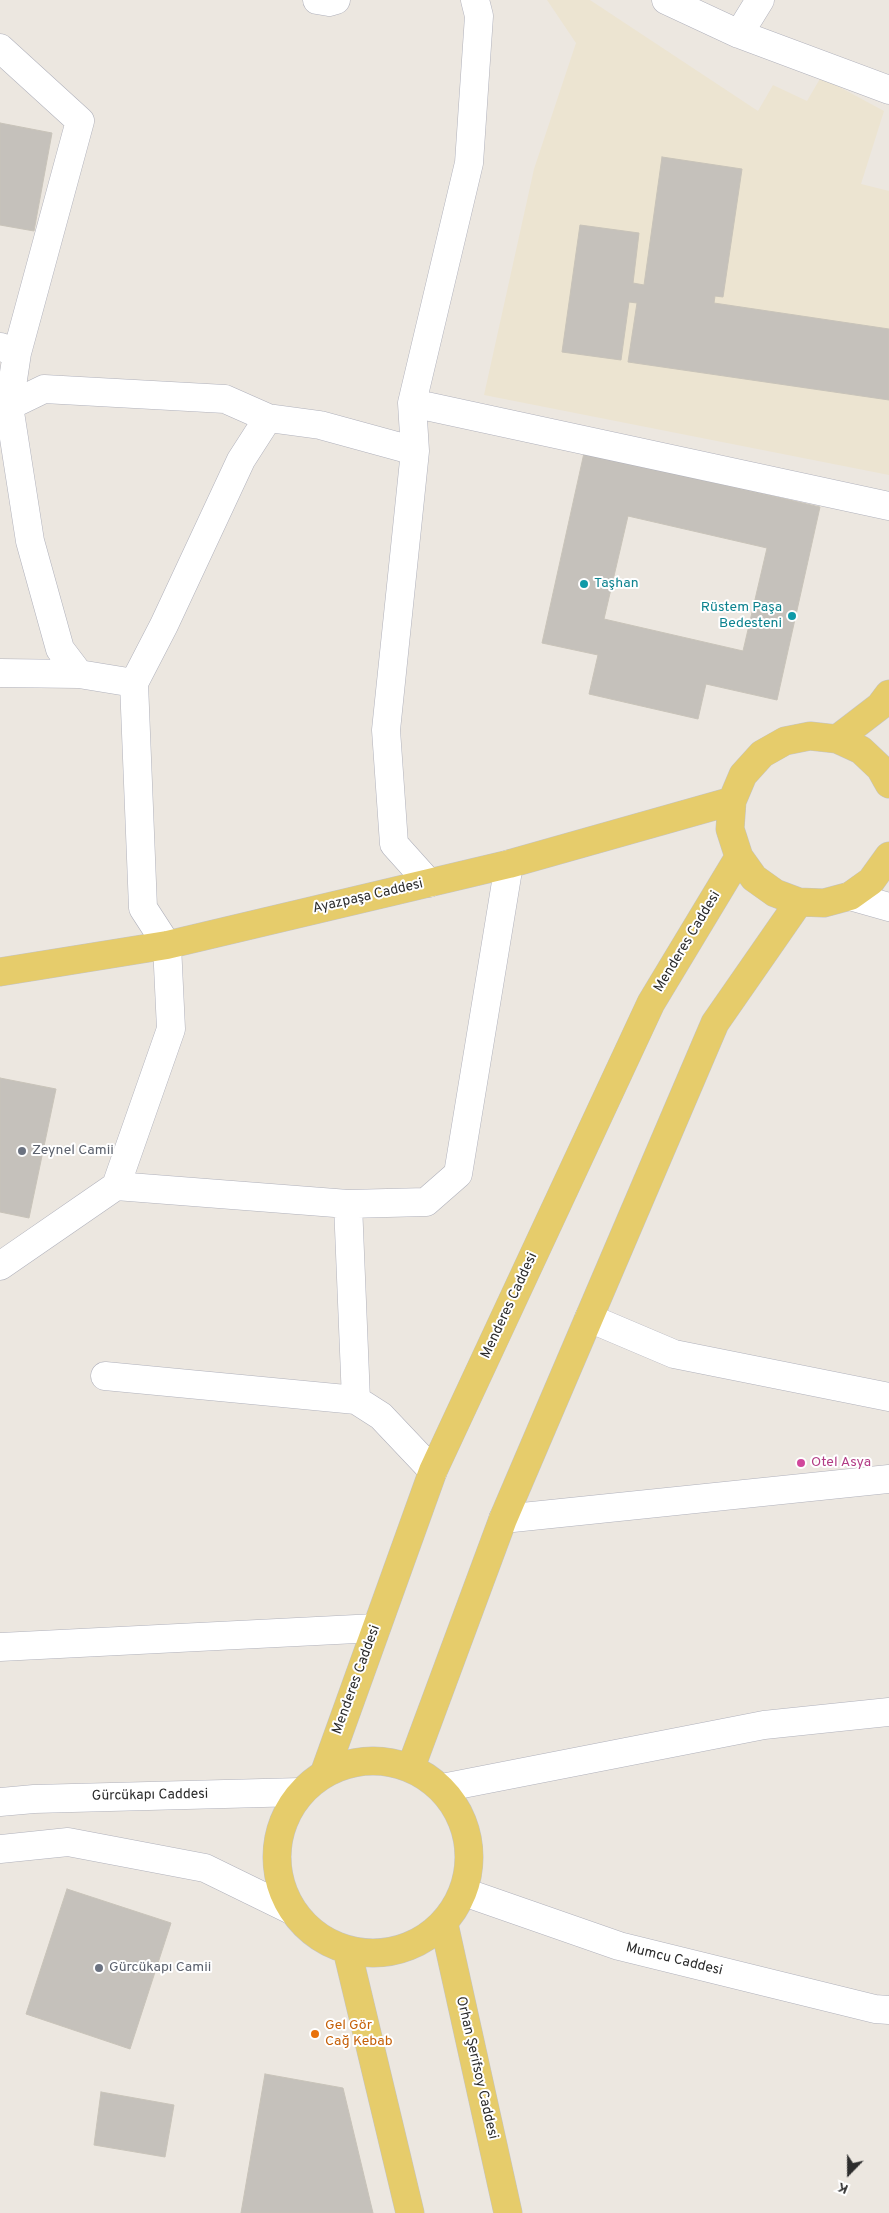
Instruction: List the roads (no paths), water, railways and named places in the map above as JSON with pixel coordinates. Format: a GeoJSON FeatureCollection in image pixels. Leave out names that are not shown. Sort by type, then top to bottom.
{"type":"FeatureCollection","features":[{"type":"Feature","properties":{"kind":"main road"},"geometry":{"type":"LineString","coordinates":[[836,739],[880,706],[889,694]]}},
{"type":"Feature","properties":{"kind":"main road"},"geometry":{"type":"LineString","coordinates":[[889,784],[880,768],[861,750],[836,739],[810,736],[785,741],[762,754],[743,775],[732,801],[730,829],[739,857],[754,878],[775,893],[799,902],[824,903],[850,896],[871,881],[889,856]]}},
{"type":"Feature","properties":{"kind":"main road","name":"Ayazpaşa Caddesi"},"geometry":{"type":"LineString","coordinates":[[0,972],[166,945],[509,864],[732,801]]}},
{"type":"Feature","properties":{"kind":"main road","name":"Menderes Caddesi"},"geometry":{"type":"LineString","coordinates":[[324,1774],[433,1471],[651,1003],[739,857]]}},
{"type":"Feature","properties":{"kind":"main road"},"geometry":{"type":"LineString","coordinates":[[411,1767],[503,1519],[715,1023],[799,902]]}},
{"type":"Feature","properties":{"kind":"main road"},"geometry":{"type":"LineString","coordinates":[[382,1760],[411,1767],[442,1788],[463,1819],[471,1855],[464,1892],[444,1924],[413,1945],[381,1953],[347,1950],[317,1936],[293,1911],[280,1882],[277,1850],[284,1820],[301,1792],[324,1774],[352,1762],[382,1760]]}},
{"type":"Feature","properties":{"kind":"main road","name":"Orhan Şerifsoy Caddesi"},"geometry":{"type":"LineString","coordinates":[[444,1924],[508,2213]]}},
{"type":"Feature","properties":{"kind":"main road"},"geometry":{"type":"LineString","coordinates":[[347,1950],[410,2213]]}},
{"type":"Feature","properties":{"kind":"street"},"geometry":{"type":"LineString","coordinates":[[317,0],[329,2],[336,0]]}},
{"type":"Feature","properties":{"kind":"street"},"geometry":{"type":"LineString","coordinates":[[429,883],[394,844],[386,730],[414,451],[412,403],[469,163],[479,16],[475,0]]}},
{"type":"Feature","properties":{"kind":"street"},"geometry":{"type":"LineString","coordinates":[[666,0],[739,34],[889,90]]}},
{"type":"Feature","properties":{"kind":"street"},"geometry":{"type":"LineString","coordinates":[[739,34],[760,0]]}},
{"type":"Feature","properties":{"kind":"street"},"geometry":{"type":"LineString","coordinates":[[0,48],[80,121],[9,350],[4,407],[30,541],[60,649],[79,674]]}},
{"type":"Feature","properties":{"kind":"street"},"geometry":{"type":"LineString","coordinates":[[4,407],[44,390],[224,400],[268,418],[320,425],[414,451]]}},
{"type":"Feature","properties":{"kind":"street"},"geometry":{"type":"LineString","coordinates":[[412,403],[889,506]]}},
{"type":"Feature","properties":{"kind":"street"},"geometry":{"type":"LineString","coordinates":[[0,1266],[116,1186],[171,1029],[166,945],[143,908],[134,683],[164,625],[241,460],[268,418]]}},
{"type":"Feature","properties":{"kind":"street"},"geometry":{"type":"LineString","coordinates":[[0,673],[79,674],[134,683]]}},
{"type":"Feature","properties":{"kind":"street"},"geometry":{"type":"LineString","coordinates":[[116,1186],[348,1204],[426,1202],[458,1174],[509,864]]}},
{"type":"Feature","properties":{"kind":"street"},"geometry":{"type":"LineString","coordinates":[[850,896],[889,907]]}},
{"type":"Feature","properties":{"kind":"street"},"geometry":{"type":"LineString","coordinates":[[348,1204],[356,1400]]}},
{"type":"Feature","properties":{"kind":"street"},"geometry":{"type":"LineString","coordinates":[[589,1318],[674,1354],[889,1397]]}},
{"type":"Feature","properties":{"kind":"street"},"geometry":{"type":"LineString","coordinates":[[106,1376],[356,1400],[381,1416],[433,1471]]}},
{"type":"Feature","properties":{"kind":"street"},"geometry":{"type":"LineString","coordinates":[[503,1519],[889,1479]]}},
{"type":"Feature","properties":{"kind":"street"},"geometry":{"type":"LineString","coordinates":[[0,1647],[376,1628]]}},
{"type":"Feature","properties":{"kind":"street"},"geometry":{"type":"LineString","coordinates":[[442,1788],[764,1725],[889,1712]]}},
{"type":"Feature","properties":{"kind":"street","name":"Gürcükapı Caddesi"},"geometry":{"type":"LineString","coordinates":[[0,1802],[34,1799],[301,1792]]}},
{"type":"Feature","properties":{"kind":"street"},"geometry":{"type":"LineString","coordinates":[[0,1849],[68,1842],[205,1868],[293,1911]]}},
{"type":"Feature","properties":{"kind":"street","name":"Mumcu Caddesi"},"geometry":{"type":"LineString","coordinates":[[464,1892],[619,1946],[875,2009],[889,2010]]}},
{"type":"Feature","properties":{"kind":"place","name":"Taşhan"},"geometry":{"type":"Point","coordinates":[584,584]}},
{"type":"Feature","properties":{"kind":"place","name":"Rüstem Paşa Bedesteni"},"geometry":{"type":"Point","coordinates":[792,616]}},
{"type":"Feature","properties":{"kind":"place","name":"Zeynel Camii"},"geometry":{"type":"Point","coordinates":[22,1151]}},
{"type":"Feature","properties":{"kind":"place","name":"Otel Asya"},"geometry":{"type":"Point","coordinates":[801,1463]}},
{"type":"Feature","properties":{"kind":"place","name":"Gürcükapı Camii"},"geometry":{"type":"Point","coordinates":[99,1968]}},
{"type":"Feature","properties":{"kind":"place","name":"Gel Gör Cağ Kebab"},"geometry":{"type":"Point","coordinates":[315,2034]}}]}
